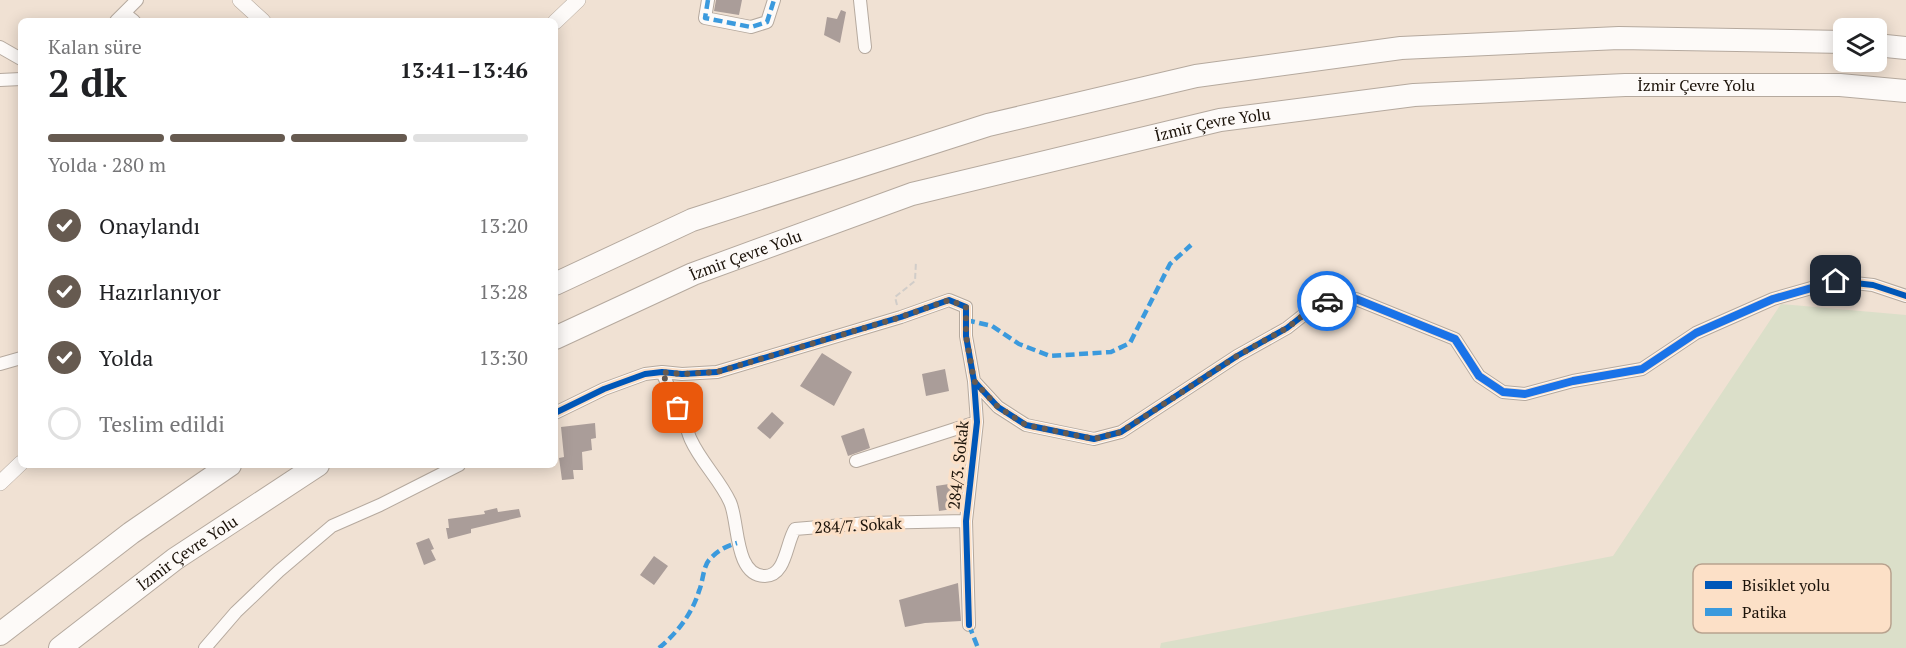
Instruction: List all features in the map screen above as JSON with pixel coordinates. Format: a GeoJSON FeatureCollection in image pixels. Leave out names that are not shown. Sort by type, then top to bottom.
{"type":"FeatureCollection","features":[{"type":"Feature","properties":{"kind":"highway"},"geometry":{"type":"LineString","coordinates":[[558,283],[692,220],[988,125],[1196,76],[1401,48],[1619,38],[1833,42]]}},
{"type":"Feature","properties":{"kind":"highway"},"geometry":{"type":"LineString","coordinates":[[1887,46],[1906,48]]}},
{"type":"Feature","properties":{"kind":"highway","name":"İzmir Çevre Yolu"},"geometry":{"type":"LineString","coordinates":[[558,337],[693,274],[912,194],[1220,120],[1414,94],[1625,85],[1840,85],[1906,91]]}},
{"type":"Feature","properties":{"kind":"highway"},"geometry":{"type":"LineString","coordinates":[[0,634],[131,533],[226,468]]}},
{"type":"Feature","properties":{"kind":"highway","name":"İzmir Çevre Yolu"},"geometry":{"type":"LineString","coordinates":[[60,648],[175,559],[313,468]]}},
{"type":"Feature","properties":{"kind":"street"},"geometry":{"type":"LineString","coordinates":[[125,18],[137,0]]}},
{"type":"Feature","properties":{"kind":"street"},"geometry":{"type":"LineString","coordinates":[[240,0],[261,18]]}},
{"type":"Feature","properties":{"kind":"street"},"geometry":{"type":"LineString","coordinates":[[558,19],[578,0]]}},
{"type":"Feature","properties":{"kind":"street"},"geometry":{"type":"LineString","coordinates":[[708,0],[705,18],[751,27],[767,22],[774,0]]}},
{"type":"Feature","properties":{"kind":"street"},"geometry":{"type":"LineString","coordinates":[[860,0],[865,47]]}},
{"type":"Feature","properties":{"kind":"street"},"geometry":{"type":"LineString","coordinates":[[0,47],[18,57]]}},
{"type":"Feature","properties":{"kind":"street"},"geometry":{"type":"LineString","coordinates":[[0,80],[18,79]]}},
{"type":"Feature","properties":{"kind":"street"},"geometry":{"type":"LineString","coordinates":[[974,381],[998,407],[1026,425],[1094,439],[1121,432],[1237,356],[1287,328],[1320,302],[1329,300],[1356,299],[1455,339],[1479,376],[1503,392],[1525,394],[1573,381],[1642,369],[1696,333],[1773,299],[1836,281],[1873,285],[1906,297]]}},
{"type":"Feature","properties":{"kind":"street","name":"284/3. Sokak"},"geometry":{"type":"LineString","coordinates":[[901,317],[949,300],[966,307],[966,336],[974,381],[977,422],[966,521],[969,625]]}},
{"type":"Feature","properties":{"kind":"street"},"geometry":{"type":"LineString","coordinates":[[558,411],[604,389],[645,374],[717,372],[901,317]]}},
{"type":"Feature","properties":{"kind":"street"},"geometry":{"type":"LineString","coordinates":[[0,364],[18,359]]}},
{"type":"Feature","properties":{"kind":"street","name":"284/7. Sokak"},"geometry":{"type":"LineString","coordinates":[[662,372],[685,422],[691,441],[730,502],[736,523],[737,543],[747,566],[755,573],[765,576],[775,573],[782,565],[789,538],[795,529],[966,521]]}},
{"type":"Feature","properties":{"kind":"street"},"geometry":{"type":"LineString","coordinates":[[856,461],[977,422]]}},
{"type":"Feature","properties":{"kind":"street"},"geometry":{"type":"LineString","coordinates":[[0,483],[18,466]]}},
{"type":"Feature","properties":{"kind":"street"},"geometry":{"type":"LineString","coordinates":[[205,648],[236,612],[279,571],[332,526],[453,468]]}},
{"type":"Feature","properties":{"kind":"path"},"geometry":{"type":"LineString","coordinates":[[901,317],[895,297],[915,281],[916,261]]}},
{"type":"Feature","properties":{"kind":"green space"},"geometry":{"type":"Polygon","coordinates":[[[1781,304],[1906,315],[1906,648],[1160,648],[1161,643],[1613,556],[1781,304]]]}},
{"type":"Feature","properties":{"kind":"building"},"geometry":{"type":"Polygon","coordinates":[[[716,0],[742,0],[739,15],[714,11],[716,0]]]}},
{"type":"Feature","properties":{"kind":"building"},"geometry":{"type":"Polygon","coordinates":[[[841,10],[846,12],[840,43],[824,35],[827,17],[837,19],[841,10]]]}},
{"type":"Feature","properties":{"kind":"building"},"geometry":{"type":"Polygon","coordinates":[[[822,353],[852,372],[834,406],[800,386],[822,353]]]}},
{"type":"Feature","properties":{"kind":"building"},"geometry":{"type":"Polygon","coordinates":[[[945,369],[949,391],[926,396],[922,374],[945,369]]]}},
{"type":"Feature","properties":{"kind":"building"},"geometry":{"type":"Polygon","coordinates":[[[772,412],[784,423],[770,439],[757,428],[772,412]]]}},
{"type":"Feature","properties":{"kind":"building"},"geometry":{"type":"Polygon","coordinates":[[[595,423],[596,438],[591,439],[592,450],[582,452],[583,470],[573,470],[574,479],[562,480],[559,458],[564,457],[561,427],[595,423]]]}},
{"type":"Feature","properties":{"kind":"building"},"geometry":{"type":"Polygon","coordinates":[[[864,428],[870,448],[848,456],[841,436],[864,428]]]}},
{"type":"Feature","properties":{"kind":"building"},"geometry":{"type":"Polygon","coordinates":[[[962,482],[959,508],[939,511],[936,486],[962,482]]]}},
{"type":"Feature","properties":{"kind":"building"},"geometry":{"type":"Polygon","coordinates":[[[497,508],[498,512],[519,509],[521,517],[471,529],[471,533],[448,539],[446,528],[449,528],[448,519],[485,514],[484,511],[497,508]]]}},
{"type":"Feature","properties":{"kind":"building"},"geometry":{"type":"Polygon","coordinates":[[[429,538],[436,560],[424,565],[416,543],[429,538]]]}},
{"type":"Feature","properties":{"kind":"building"},"geometry":{"type":"Polygon","coordinates":[[[654,556],[668,566],[654,585],[640,575],[654,556]]]}},
{"type":"Feature","properties":{"kind":"building"},"geometry":{"type":"Polygon","coordinates":[[[958,583],[961,621],[925,623],[905,627],[899,600],[958,583]]]}},
{"type":"Feature","properties":{"kind":"marked path"},"geometry":{"type":"LineString","coordinates":[[708,0],[705,18],[751,27],[767,22],[774,0]]}},
{"type":"Feature","properties":{"kind":"marked path"},"geometry":{"type":"LineString","coordinates":[[966,320],[992,326],[1019,344],[1050,356],[1111,352],[1130,343],[1170,264],[1191,245]]}},
{"type":"Feature","properties":{"kind":"marked path"},"geometry":{"type":"LineString","coordinates":[[659,648],[672,636],[688,615],[709,560],[722,549],[737,543]]}},
{"type":"Feature","properties":{"kind":"marked path"},"geometry":{"type":"LineString","coordinates":[[969,625],[978,648]]}},
{"type":"Feature","properties":{"kind":"cycle path"},"geometry":{"type":"LineString","coordinates":[[974,381],[998,407],[1026,425],[1094,439],[1121,432],[1237,356],[1287,328],[1320,302],[1356,299],[1455,339],[1479,376],[1503,392],[1525,394],[1573,381],[1642,369],[1696,333],[1773,299],[1836,281],[1873,285],[1906,296]]}},
{"type":"Feature","properties":{"kind":"cycle path"},"geometry":{"type":"LineString","coordinates":[[558,412],[604,389],[645,374],[717,372],[901,317],[949,300],[966,307],[966,336],[974,381],[977,422],[966,521],[969,625]]}},
{"type":"Feature","properties":{"kind":"way so far"},"geometry":{"type":"LineString","coordinates":[[678,408],[662,372],[682,374],[717,372],[767,355],[901,317],[949,300],[966,307],[966,336],[974,381],[998,407],[1026,425],[1094,439],[1121,432],[1237,356],[1287,328],[1320,302],[1327,301]]}},
{"type":"Feature","properties":{"kind":"route"},"geometry":{"type":"LineString","coordinates":[[1327,301],[1356,299],[1455,339],[1479,376],[1503,392],[1525,394],[1573,381],[1642,369],[1696,333],[1773,299],[1836,281]]}}]}
